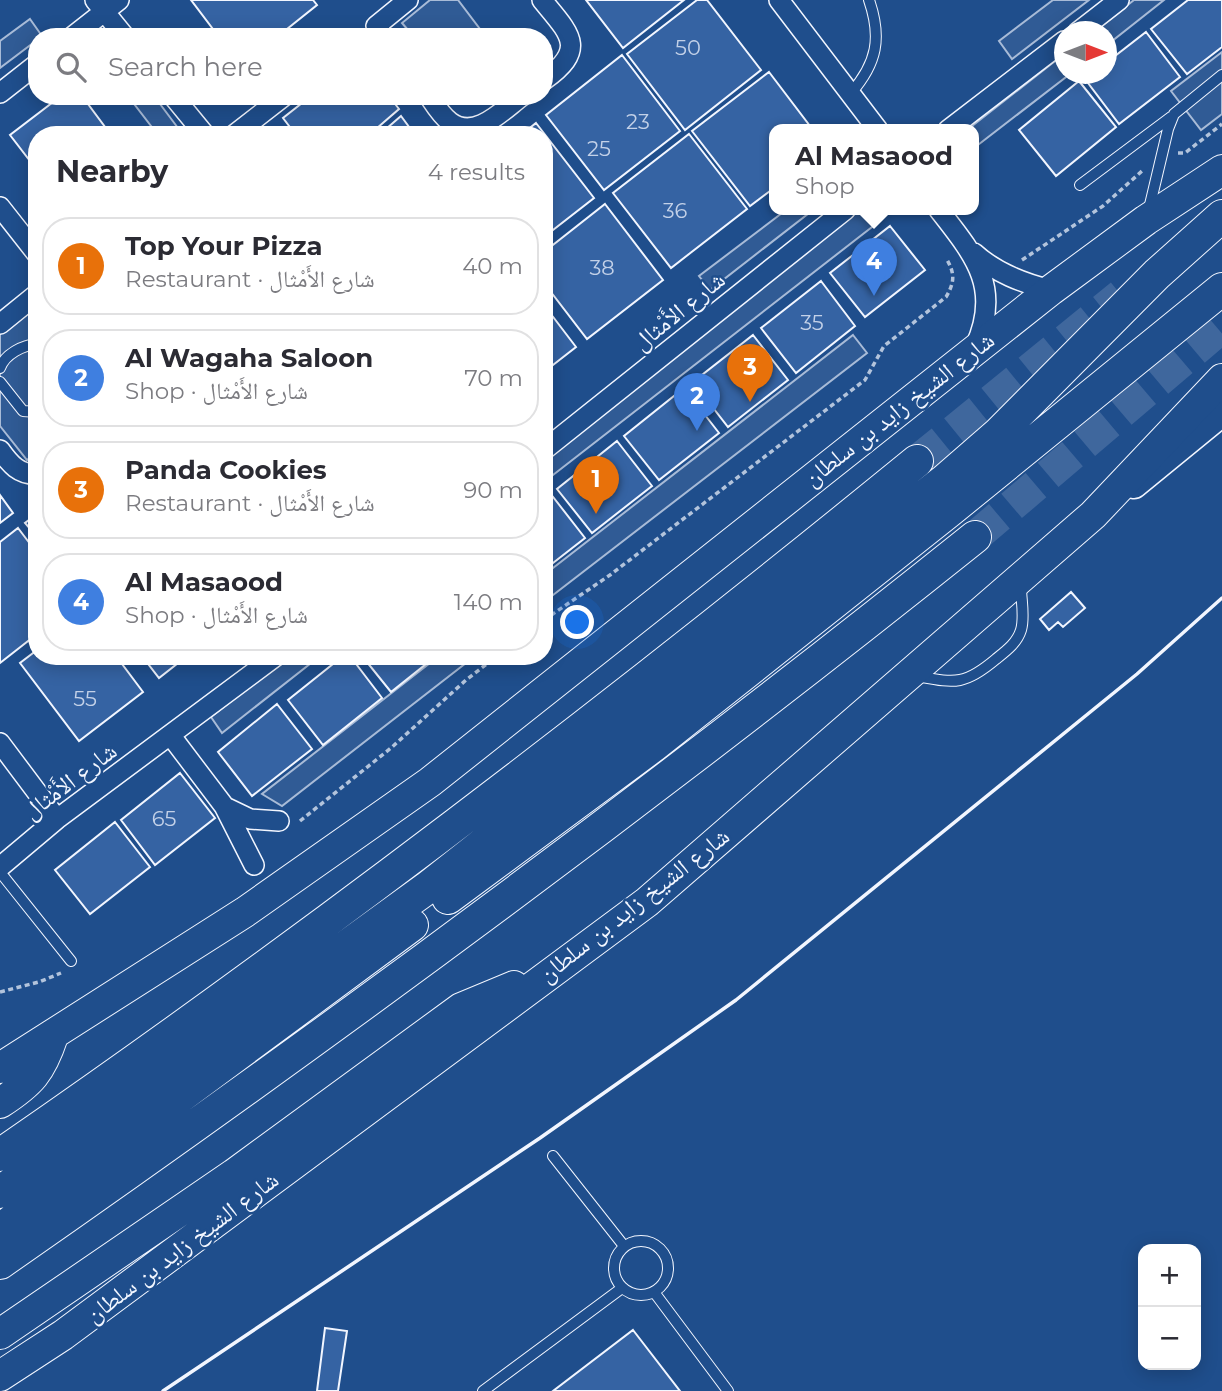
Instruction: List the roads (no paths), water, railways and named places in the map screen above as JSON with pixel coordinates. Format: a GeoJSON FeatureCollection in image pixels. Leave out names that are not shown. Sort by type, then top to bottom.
{"type":"FeatureCollection","features":[{"type":"Feature","properties":{"kind":"highway"},"geometry":{"type":"LineString","coordinates":[[0,1192],[133,1101],[428,888],[945,480],[999,433],[1157,274],[1222,216]]}},
{"type":"Feature","properties":{"kind":"highway"},"geometry":{"type":"LineString","coordinates":[[0,1230],[653,746],[959,503],[1222,289]]}},
{"type":"Feature","properties":{"kind":"highway"},"geometry":{"type":"LineString","coordinates":[[0,1155],[309,936],[504,790],[718,623],[917,461]]}},
{"type":"Feature","properties":{"kind":"highway"},"geometry":{"type":"LineString","coordinates":[[0,1263],[183,1136],[423,962],[660,784],[975,537]]}},
{"type":"Feature","properties":{"kind":"main road","name":"شارع الشيخ زايد بن سلطان"},"geometry":{"type":"LineString","coordinates":[[0,1068],[245,912],[430,782],[974,349],[1146,220],[1222,170]]}},
{"type":"Feature","properties":{"kind":"main road","name":"شارع الشيخ زايد بن سلطان"},"geometry":{"type":"LineString","coordinates":[[0,1376],[63,1335],[646,902],[1093,515],[1222,379]]}},
{"type":"Feature","properties":{"kind":"main road"},"geometry":{"type":"LineString","coordinates":[[1093,515],[1168,460],[1222,413]]}},
{"type":"Feature","properties":{"kind":"main road"},"geometry":{"type":"LineString","coordinates":[[0,1334],[234,1174],[461,1008],[555,969]]}},
{"type":"Feature","properties":{"kind":"main road"},"geometry":{"type":"LineString","coordinates":[[0,1103],[33,1079],[44,1062],[52,1036]]}},
{"type":"Feature","properties":{"kind":"main road"},"geometry":{"type":"LineString","coordinates":[[0,1365],[63,1335]]}},
{"type":"Feature","properties":{"kind":"main road"},"geometry":{"type":"LineString","coordinates":[[19,1391],[63,1335]]}},
{"type":"Feature","properties":{"kind":"street"},"geometry":{"type":"LineString","coordinates":[[379,28],[408,0]]}},
{"type":"Feature","properties":{"kind":"street"},"geometry":{"type":"LineString","coordinates":[[542,0],[567,31],[571,49],[563,66],[553,73]]}},
{"type":"Feature","properties":{"kind":"street"},"geometry":{"type":"LineString","coordinates":[[779,0],[874,124]]}},
{"type":"Feature","properties":{"kind":"street"},"geometry":{"type":"LineString","coordinates":[[1092,21],[1119,0]]}},
{"type":"Feature","properties":{"kind":"street"},"geometry":{"type":"LineString","coordinates":[[81,28],[106,4],[120,28]]}},
{"type":"Feature","properties":{"kind":"street"},"geometry":{"type":"LineString","coordinates":[[956,124],[1054,49]]}},
{"type":"Feature","properties":{"kind":"street"},"geometry":{"type":"LineString","coordinates":[[0,93],[28,71]]}},
{"type":"Feature","properties":{"kind":"street"},"geometry":{"type":"LineString","coordinates":[[180,105],[198,126]]}},
{"type":"Feature","properties":{"kind":"street"},"geometry":{"type":"LineString","coordinates":[[246,126],[272,105]]}},
{"type":"Feature","properties":{"kind":"street"},"geometry":{"type":"LineString","coordinates":[[436,105],[449,121],[461,126]]}},
{"type":"Feature","properties":{"kind":"street"},"geometry":{"type":"LineString","coordinates":[[477,126],[483,125],[510,105]]}},
{"type":"Feature","properties":{"kind":"street"},"geometry":{"type":"LineString","coordinates":[[0,207],[28,243]]}},
{"type":"Feature","properties":{"kind":"street","name":"شارع الأَمْثال"},"geometry":{"type":"LineString","coordinates":[[553,443],[839,215]]}},
{"type":"Feature","properties":{"kind":"street"},"geometry":{"type":"LineString","coordinates":[[943,215],[979,265],[986,286],[984,329],[974,349]]}},
{"type":"Feature","properties":{"kind":"street"},"geometry":{"type":"LineString","coordinates":[[967,246],[1006,275],[1032,286],[1051,290]]}},
{"type":"Feature","properties":{"kind":"street"},"geometry":{"type":"LineString","coordinates":[[0,324],[28,301]]}},
{"type":"Feature","properties":{"kind":"street"},"geometry":{"type":"LineString","coordinates":[[0,450],[13,467],[28,473]]}},
{"type":"Feature","properties":{"kind":"street","name":"شارع الأَمْثال"},"geometry":{"type":"LineString","coordinates":[[0,869],[57,819],[264,665]]}},
{"type":"Feature","properties":{"kind":"street"},"geometry":{"type":"LineString","coordinates":[[171,736],[225,806],[254,865]]}},
{"type":"Feature","properties":{"kind":"street"},"geometry":{"type":"LineString","coordinates":[[0,743],[57,819]]}},
{"type":"Feature","properties":{"kind":"street"},"geometry":{"type":"LineString","coordinates":[[225,806],[250,819],[285,824]]}},
{"type":"Feature","properties":{"kind":"lane"},"geometry":{"type":"LineString","coordinates":[[851,93],[864,78],[873,59],[877,39],[875,18],[869,0]]}},
{"type":"Feature","properties":{"kind":"lane"},"geometry":{"type":"LineString","coordinates":[[1080,185],[1222,75]]}},
{"type":"Feature","properties":{"kind":"lane"},"geometry":{"type":"LineString","coordinates":[[1146,220],[1168,128],[1174,114]]}},
{"type":"Feature","properties":{"kind":"lane"},"geometry":{"type":"LineString","coordinates":[[0,368],[2,362],[28,345]]}},
{"type":"Feature","properties":{"kind":"lane"},"geometry":{"type":"LineString","coordinates":[[0,382],[23,411],[28,411]]}},
{"type":"Feature","properties":{"kind":"lane"},"geometry":{"type":"LineString","coordinates":[[908,675],[948,682],[962,681],[975,676],[1008,649],[1017,639],[1022,626],[1020,578]]}},
{"type":"Feature","properties":{"kind":"lane"},"geometry":{"type":"LineString","coordinates":[[0,869],[71,961]]}},
{"type":"Feature","properties":{"kind":"lane"},"geometry":{"type":"LineString","coordinates":[[553,1156],[624,1246]]}},
{"type":"Feature","properties":{"kind":"lane"},"geometry":{"type":"LineString","coordinates":[[632,1242],[650,1242],[665,1254],[668,1262],[666,1279],[654,1292],[638,1295],[622,1287],[614,1272],[614,1262],[624,1246],[632,1242]]}},
{"type":"Feature","properties":{"kind":"lane"},"geometry":{"type":"LineString","coordinates":[[483,1391],[622,1287]]}},
{"type":"Feature","properties":{"kind":"lane"},"geometry":{"type":"LineString","coordinates":[[654,1292],[728,1391]]}},
{"type":"Feature","properties":{"kind":"tunnel"},"geometry":{"type":"LineString","coordinates":[[917,461],[1121,295]]}},
{"type":"Feature","properties":{"kind":"tunnel"},"geometry":{"type":"LineString","coordinates":[[975,537],[1222,327]]}},
{"type":"Feature","properties":{"kind":"place","name":"Al Masaood"},"geometry":{"type":"Point","coordinates":[874,296]}},
{"type":"Feature","properties":{"kind":"place","name":"Panda Cookies"},"geometry":{"type":"Point","coordinates":[750,402]}},
{"type":"Feature","properties":{"kind":"place","name":"Al Wagaha Saloon"},"geometry":{"type":"Point","coordinates":[697,431]}},
{"type":"Feature","properties":{"kind":"place","name":"Top Your Pizza"},"geometry":{"type":"Point","coordinates":[596,514]}}]}
